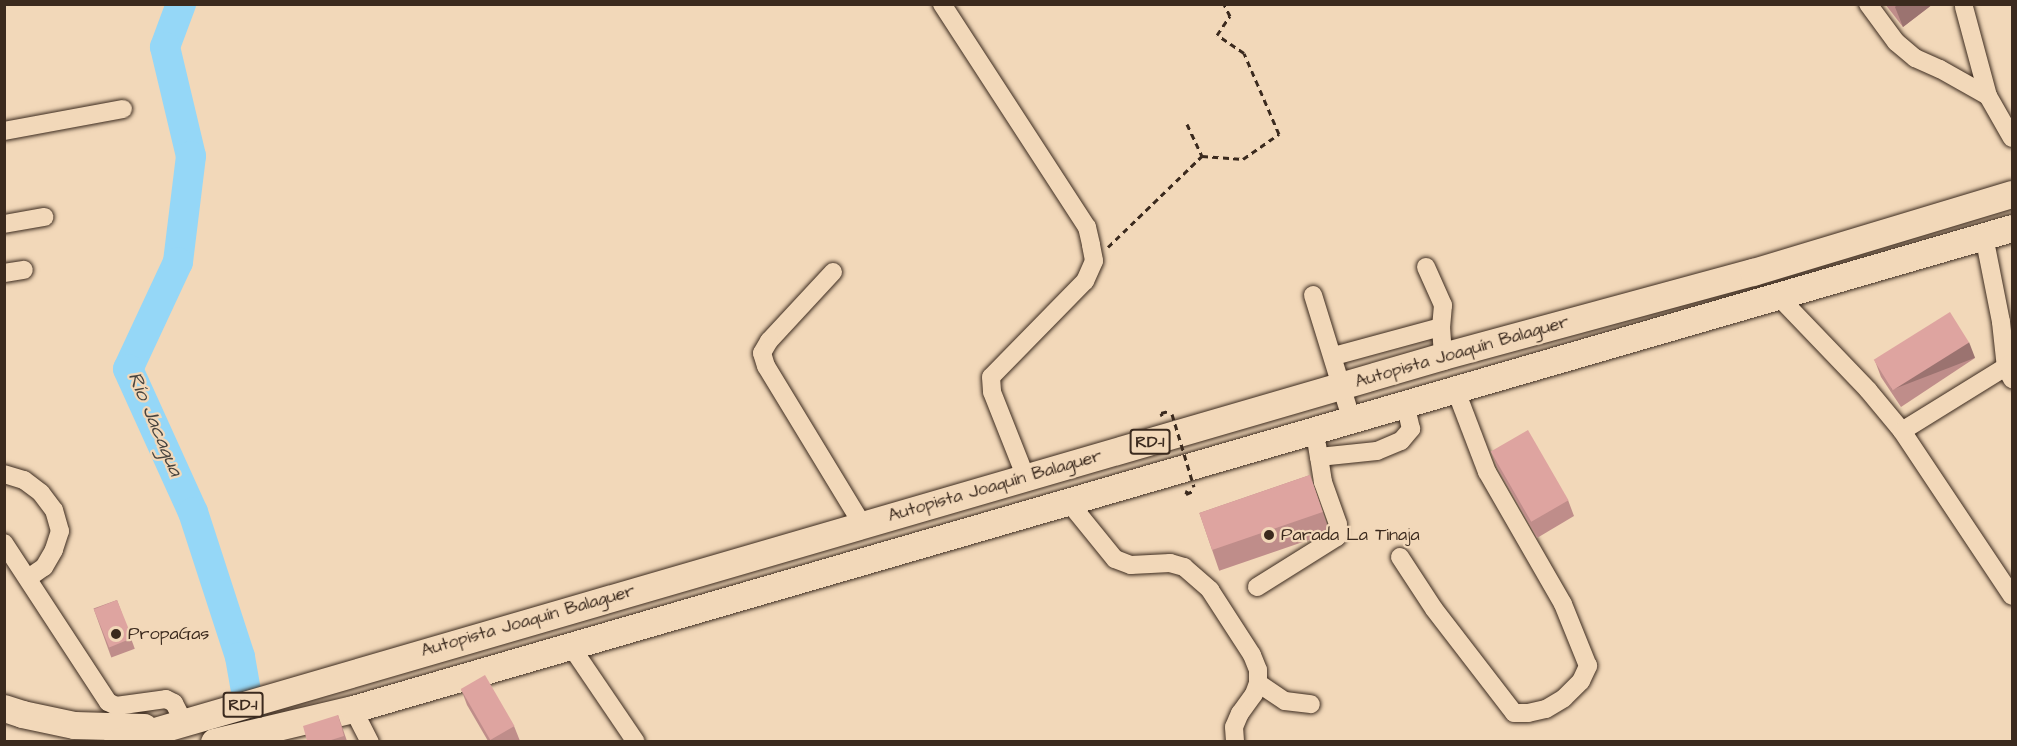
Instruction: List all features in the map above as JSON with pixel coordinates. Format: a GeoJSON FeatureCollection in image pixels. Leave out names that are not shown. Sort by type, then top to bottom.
{"type":"FeatureCollection","features":[{"type":"Feature","properties":{"kind":"highway","name":"Autopista Joaquín Balaguer"},"geometry":{"type":"LineString","coordinates":[[117,741],[1443,356],[1753,272],[2013,194]]}},
{"type":"Feature","properties":{"kind":"highway","name":"Autopista Joaquín Balaguer"},"geometry":{"type":"LineString","coordinates":[[214,741],[353,709],[1067,500],[2013,228]]}},
{"type":"Feature","properties":{"kind":"highway"},"geometry":{"type":"LineString","coordinates":[[4,708],[21,714],[74,725],[184,723]]}},
{"type":"Feature","properties":{"kind":"street"},"geometry":{"type":"LineString","coordinates":[[942,4],[1087,227],[1094,261],[1085,281],[991,377],[993,392],[1026,478]]}},
{"type":"Feature","properties":{"kind":"street"},"geometry":{"type":"LineString","coordinates":[[1868,4],[1896,42],[1915,58],[1988,96]]}},
{"type":"Feature","properties":{"kind":"street"},"geometry":{"type":"LineString","coordinates":[[1964,7],[1988,96],[2013,138]]}},
{"type":"Feature","properties":{"kind":"street"},"geometry":{"type":"LineString","coordinates":[[4,131],[123,109]]}},
{"type":"Feature","properties":{"kind":"street"},"geometry":{"type":"LineString","coordinates":[[4,224],[44,217]]}},
{"type":"Feature","properties":{"kind":"street"},"geometry":{"type":"LineString","coordinates":[[1902,431],[2010,370],[1984,236]]}},
{"type":"Feature","properties":{"kind":"street"},"geometry":{"type":"LineString","coordinates":[[1426,267],[1443,305],[1441,327],[1443,356]]}},
{"type":"Feature","properties":{"kind":"street"},"geometry":{"type":"LineString","coordinates":[[4,273],[24,270]]}},
{"type":"Feature","properties":{"kind":"street"},"geometry":{"type":"LineString","coordinates":[[833,272],[769,341],[762,353],[766,366],[862,524]]}},
{"type":"Feature","properties":{"kind":"street"},"geometry":{"type":"LineString","coordinates":[[1313,295],[1334,356],[1351,418]]}},
{"type":"Feature","properties":{"kind":"street"},"geometry":{"type":"LineString","coordinates":[[1777,295],[1868,390],[1902,431],[2013,596]]}},
{"type":"Feature","properties":{"kind":"street"},"geometry":{"type":"LineString","coordinates":[[1334,356],[1441,327]]}},
{"type":"Feature","properties":{"kind":"street"},"geometry":{"type":"LineString","coordinates":[[1400,557],[1434,609],[1515,713],[1546,709],[1564,698],[1581,681],[1588,666],[1563,604],[1487,472],[1455,388]]}},
{"type":"Feature","properties":{"kind":"street"},"geometry":{"type":"LineString","coordinates":[[1319,457],[1377,451],[1401,441],[1412,429],[1405,404]]}},
{"type":"Feature","properties":{"kind":"street"},"geometry":{"type":"LineString","coordinates":[[1257,587],[1336,537],[1338,524],[1323,482],[1313,429]]}},
{"type":"Feature","properties":{"kind":"street"},"geometry":{"type":"LineString","coordinates":[[4,474],[24,480],[41,493],[54,510],[60,531],[54,550],[44,567],[28,578]]}},
{"type":"Feature","properties":{"kind":"street"},"geometry":{"type":"LineString","coordinates":[[1067,500],[1115,559],[1131,565],[1170,563],[1184,567],[1210,591],[1252,655],[1258,670],[1258,683],[1234,727],[1235,741]]}},
{"type":"Feature","properties":{"kind":"street"},"geometry":{"type":"LineString","coordinates":[[4,543],[108,702],[116,706],[166,699],[174,703],[184,723]]}},
{"type":"Feature","properties":{"kind":"street"},"geometry":{"type":"LineString","coordinates":[[570,645],[636,741]]}},
{"type":"Feature","properties":{"kind":"street"},"geometry":{"type":"LineString","coordinates":[[1258,683],[1285,701],[1311,704]]}},
{"type":"Feature","properties":{"kind":"street"},"geometry":{"type":"LineString","coordinates":[[353,709],[370,741]]}},
{"type":"Feature","properties":{"kind":"path"},"geometry":{"type":"LineString","coordinates":[[1094,261],[1202,156],[1243,159],[1279,134],[1244,53],[1217,35],[1230,16],[1224,4]]}},
{"type":"Feature","properties":{"kind":"path"},"geometry":{"type":"LineString","coordinates":[[1187,123],[1202,156]]}},
{"type":"Feature","properties":{"kind":"path"},"geometry":{"type":"LineString","coordinates":[[1172,414],[1194,487]]}},
{"type":"Feature","properties":{"kind":"building"},"geometry":{"type":"Polygon","coordinates":[[[1950,312],[1969,343],[1893,390],[1874,360],[1950,312]]]}},
{"type":"Feature","properties":{"kind":"building"},"geometry":{"type":"Polygon","coordinates":[[[1528,430],[1568,500],[1531,522],[1491,452],[1528,430]]]}},
{"type":"Feature","properties":{"kind":"building"},"geometry":{"type":"Polygon","coordinates":[[[1310,475],[1323,512],[1212,550],[1199,513],[1310,475]]]}},
{"type":"Feature","properties":{"kind":"building","name":"PropaGas"},"geometry":{"type":"Polygon","coordinates":[[[117,600],[132,638],[109,647],[94,609],[117,600]]]}},
{"type":"Feature","properties":{"kind":"building"},"geometry":{"type":"Polygon","coordinates":[[[485,675],[514,726],[490,740],[461,689],[485,675]]]}},
{"type":"Feature","properties":{"kind":"building"},"geometry":{"type":"Polygon","coordinates":[[[338,715],[344,736],[328,741],[307,741],[303,726],[338,715]]]}},
{"type":"Feature","properties":{"kind":"waterway","name":"Río Jacagua"},"geometry":{"type":"LineString","coordinates":[[181,4],[165,47],[191,156],[178,262],[128,369],[193,512],[240,657],[255,742]]}},
{"type":"Feature","properties":{"kind":"place","name":"Parada La Tinaja"},"geometry":{"type":"Point","coordinates":[1269,535]}},
{"type":"Feature","properties":{"kind":"place","name":"PropaGas"},"geometry":{"type":"Point","coordinates":[116,634]}}]}
